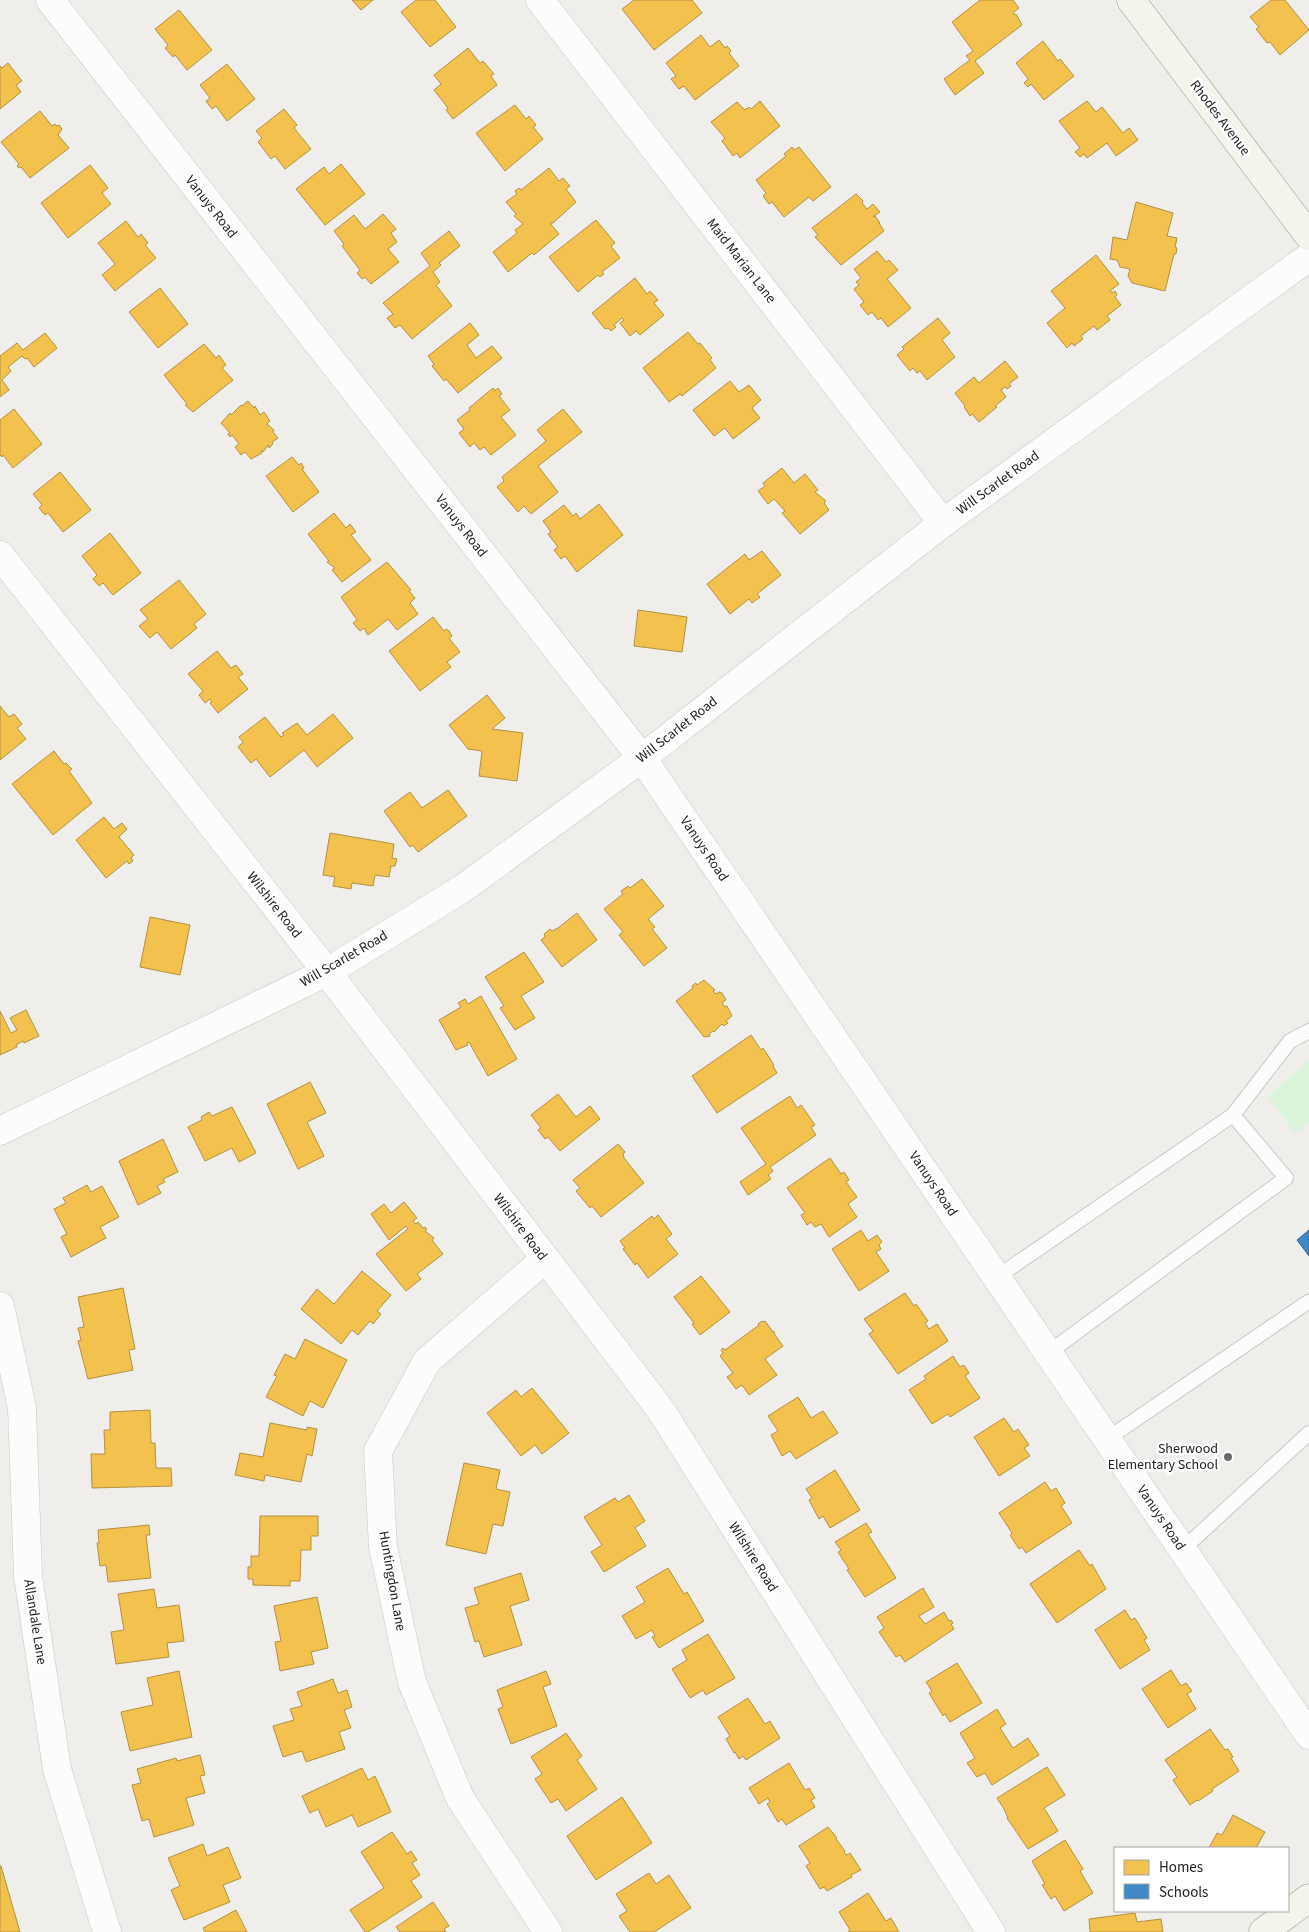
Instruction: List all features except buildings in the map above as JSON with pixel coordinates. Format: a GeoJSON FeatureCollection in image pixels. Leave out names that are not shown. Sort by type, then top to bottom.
{"type":"FeatureCollection","features":[{"type":"Feature","properties":{"kind":"main road","name":"Rhodes Avenue"},"geometry":{"type":"LineString","coordinates":[[1131,0],[1309,236]]}},
{"type":"Feature","properties":{"kind":"main road"},"geometry":{"type":"LineString","coordinates":[[1263,1932],[1309,1898]]}},
{"type":"Feature","properties":{"kind":"street","name":"Vanuys Road"},"geometry":{"type":"LineString","coordinates":[[50,0],[642,758],[1309,1734]]}},
{"type":"Feature","properties":{"kind":"street","name":"Maid Marian Lane"},"geometry":{"type":"LineString","coordinates":[[540,0],[943,523]]}},
{"type":"Feature","properties":{"kind":"street","name":"Will Scarlet Road"},"geometry":{"type":"LineString","coordinates":[[0,1131],[327,972],[462,889],[642,758],[943,523],[1309,257]]}},
{"type":"Feature","properties":{"kind":"street","name":"Wilshire Road"},"geometry":{"type":"LineString","coordinates":[[0,555],[327,972],[544,1260],[660,1409],[991,1932]]}},
{"type":"Feature","properties":{"kind":"street","name":"Huntingdon Lane"},"geometry":{"type":"LineString","coordinates":[[544,1260],[427,1361],[378,1451],[383,1547],[412,1682],[460,1798],[548,1932]]}},
{"type":"Feature","properties":{"kind":"street","name":"Allandale Lane"},"geometry":{"type":"LineString","coordinates":[[0,1306],[22,1408],[28,1576],[57,1769],[107,1932]]}},
{"type":"Feature","properties":{"kind":"lane"},"geometry":{"type":"LineString","coordinates":[[997,1277],[1233,1115],[1290,1041],[1309,1031]]}},
{"type":"Feature","properties":{"kind":"lane"},"geometry":{"type":"LineString","coordinates":[[1048,1353],[1286,1178],[1233,1115]]}},
{"type":"Feature","properties":{"kind":"lane"},"geometry":{"type":"LineString","coordinates":[[1107,1439],[1308,1302]]}},
{"type":"Feature","properties":{"kind":"lane"},"geometry":{"type":"LineString","coordinates":[[1183,1549],[1309,1433]]}},
{"type":"Feature","properties":{"kind":"green space"},"geometry":{"type":"Polygon","coordinates":[[[1309,1060],[1309,1122],[1295,1133],[1268,1096],[1309,1060]]]}},
{"type":"Feature","properties":{"kind":"place","name":"Sherwood Elementary School"},"geometry":{"type":"Point","coordinates":[1228,1457]}}]}
